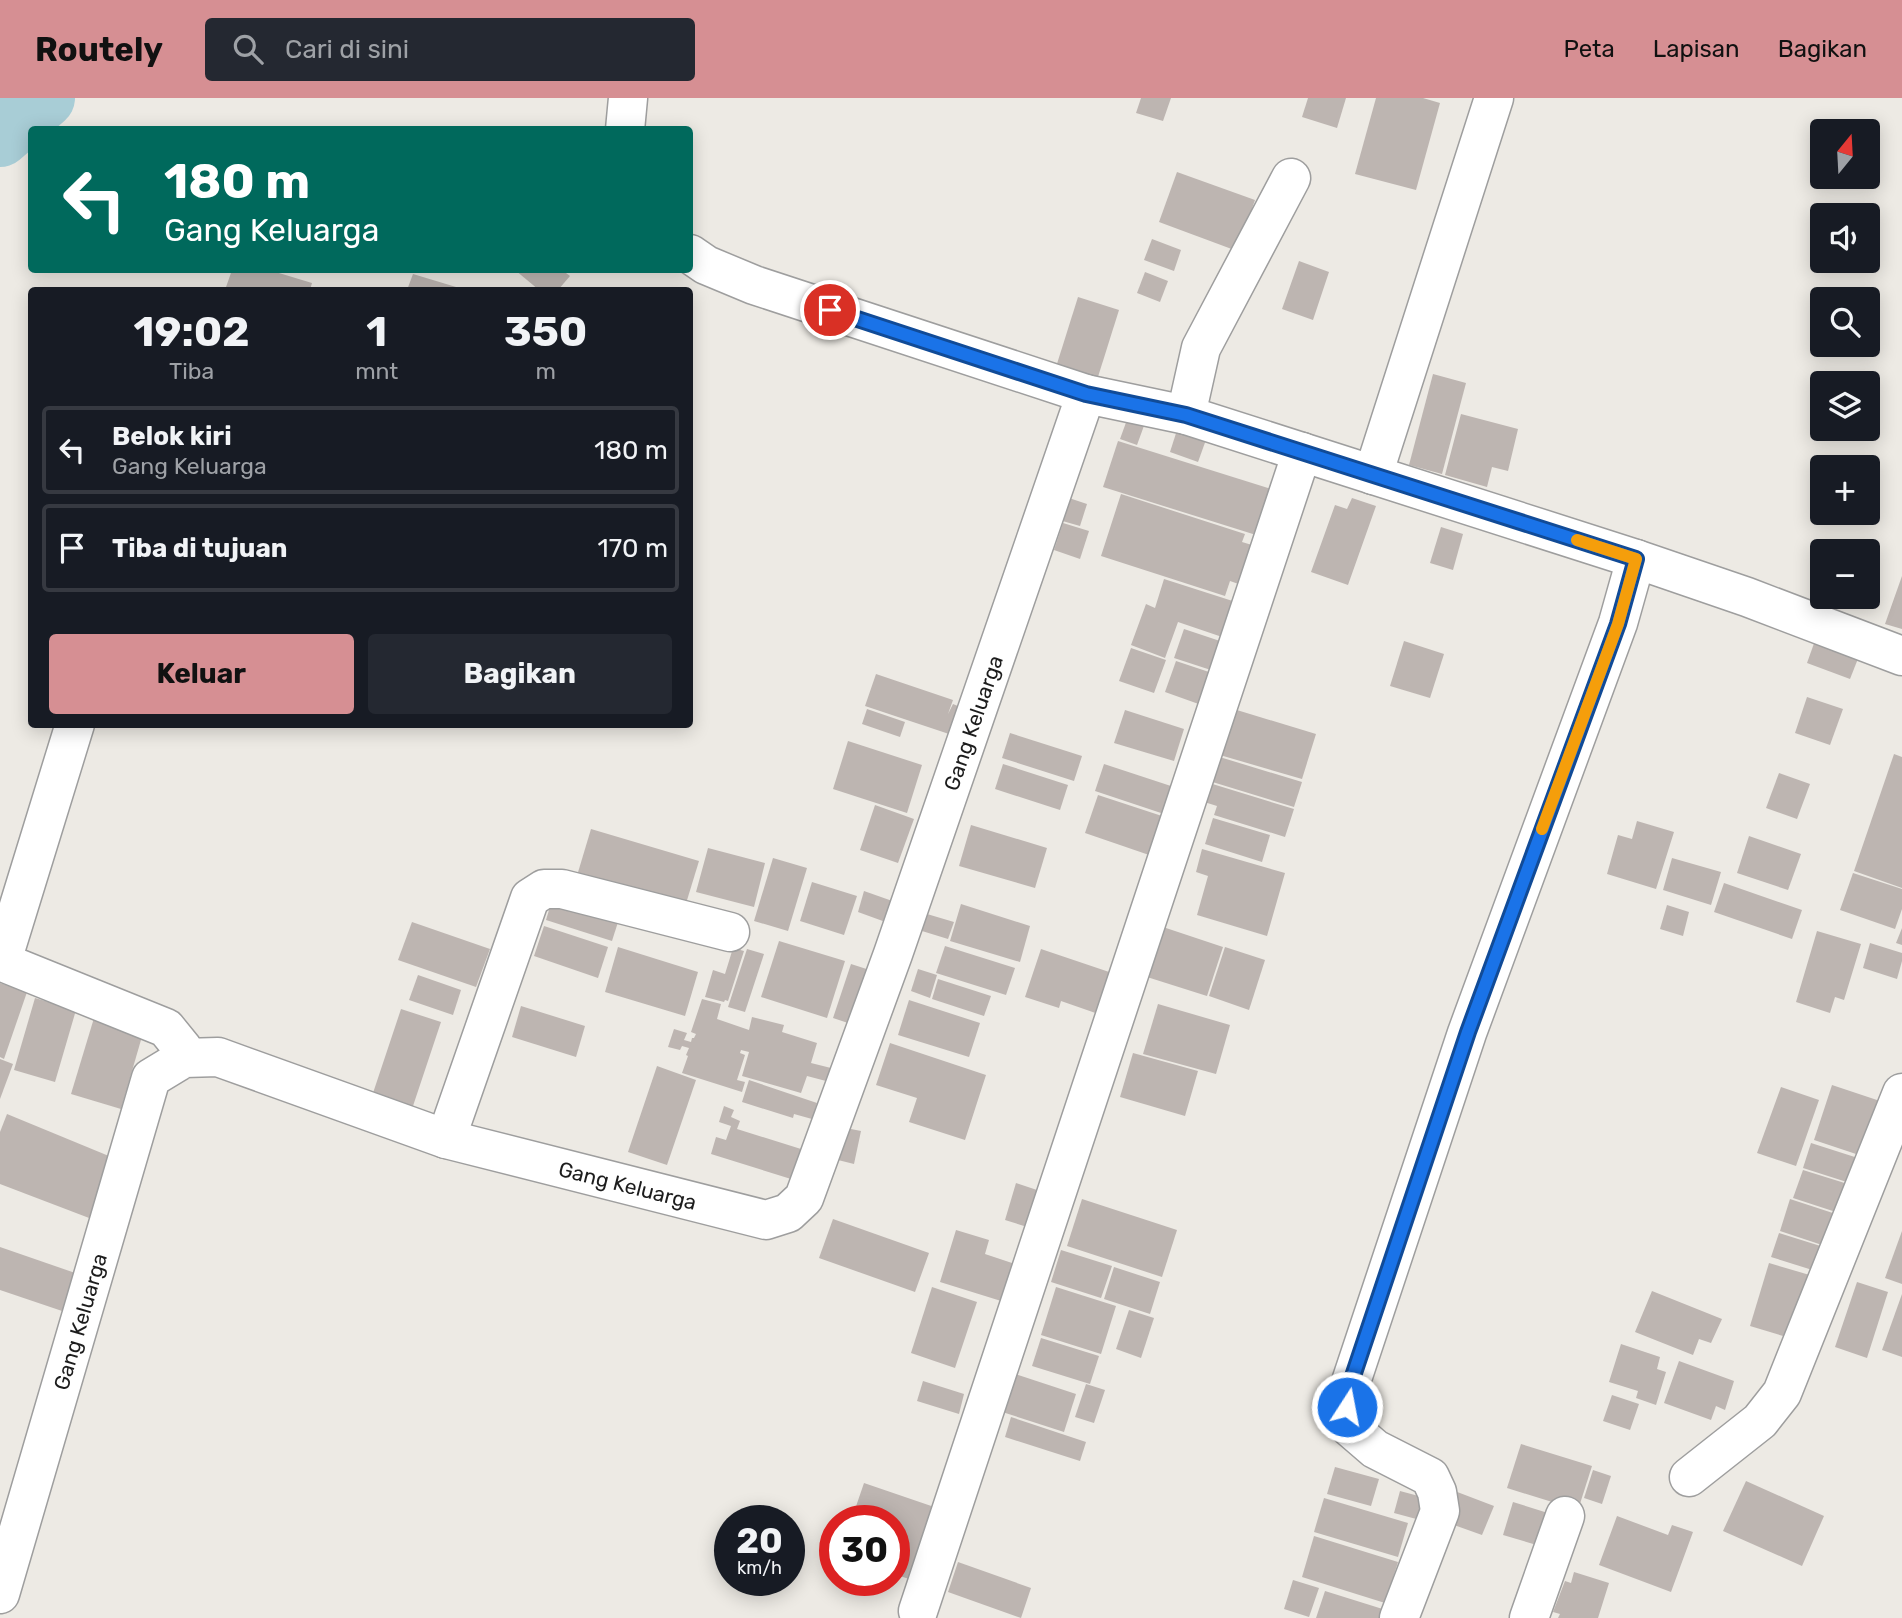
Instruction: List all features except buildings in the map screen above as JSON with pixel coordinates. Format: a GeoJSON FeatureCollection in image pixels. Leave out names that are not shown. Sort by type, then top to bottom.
{"type":"FeatureCollection","features":[{"type":"Feature","properties":{"kind":"street"},"geometry":{"type":"LineString","coordinates":[[625,126],[628,98]]}},
{"type":"Feature","properties":{"kind":"street"},"geometry":{"type":"LineString","coordinates":[[1373,475],[1494,98]]}},
{"type":"Feature","properties":{"kind":"street"},"geometry":{"type":"LineString","coordinates":[[1186,415],[1200,348],[1291,177]]}},
{"type":"Feature","properties":{"kind":"street"},"geometry":{"type":"LineString","coordinates":[[693,256],[706,265],[754,285],[1086,394],[1186,415],[1636,559],[1747,597],[1902,656]]}},
{"type":"Feature","properties":{"kind":"street","name":"Gang Keluarga"},"geometry":{"type":"LineString","coordinates":[[0,1594],[150,1078],[184,1058],[218,1057],[446,1139],[766,1220],[788,1213],[804,1198],[890,965],[1086,394]]}},
{"type":"Feature","properties":{"kind":"street"},"geometry":{"type":"LineString","coordinates":[[918,1611],[1302,452]]}},
{"type":"Feature","properties":{"kind":"street"},"geometry":{"type":"LineString","coordinates":[[1399,1618],[1440,1511],[1437,1492],[1430,1477],[1375,1449],[1346,1424],[1348,1391],[1468,1032],[1618,624],[1636,559]]}},
{"type":"Feature","properties":{"kind":"street"},"geometry":{"type":"LineString","coordinates":[[74,728],[1,961],[166,1028],[183,1049],[184,1058]]}},
{"type":"Feature","properties":{"kind":"street"},"geometry":{"type":"LineString","coordinates":[[446,1139],[530,898],[544,889],[562,889],[730,932]]}},
{"type":"Feature","properties":{"kind":"street"},"geometry":{"type":"LineString","coordinates":[[1689,1477],[1760,1421],[1782,1393],[1902,1093]]}},
{"type":"Feature","properties":{"kind":"street"},"geometry":{"type":"LineString","coordinates":[[1529,1618],[1565,1516]]}},
{"type":"Feature","properties":{"kind":"waterway"},"geometry":{"type":"LineString","coordinates":[[0,137],[45,98]]}},
{"type":"Feature","properties":{"kind":"slow traffic"},"geometry":{"type":"LineString","coordinates":[[1542,829],[1618,624],[1636,559],[1577,540]]}},
{"type":"Feature","properties":{"kind":"route"},"geometry":{"type":"LineString","coordinates":[[830,310],[1086,394],[1186,415],[1636,559],[1618,624],[1468,1032],[1348,1391],[1347,1407]]}}]}
